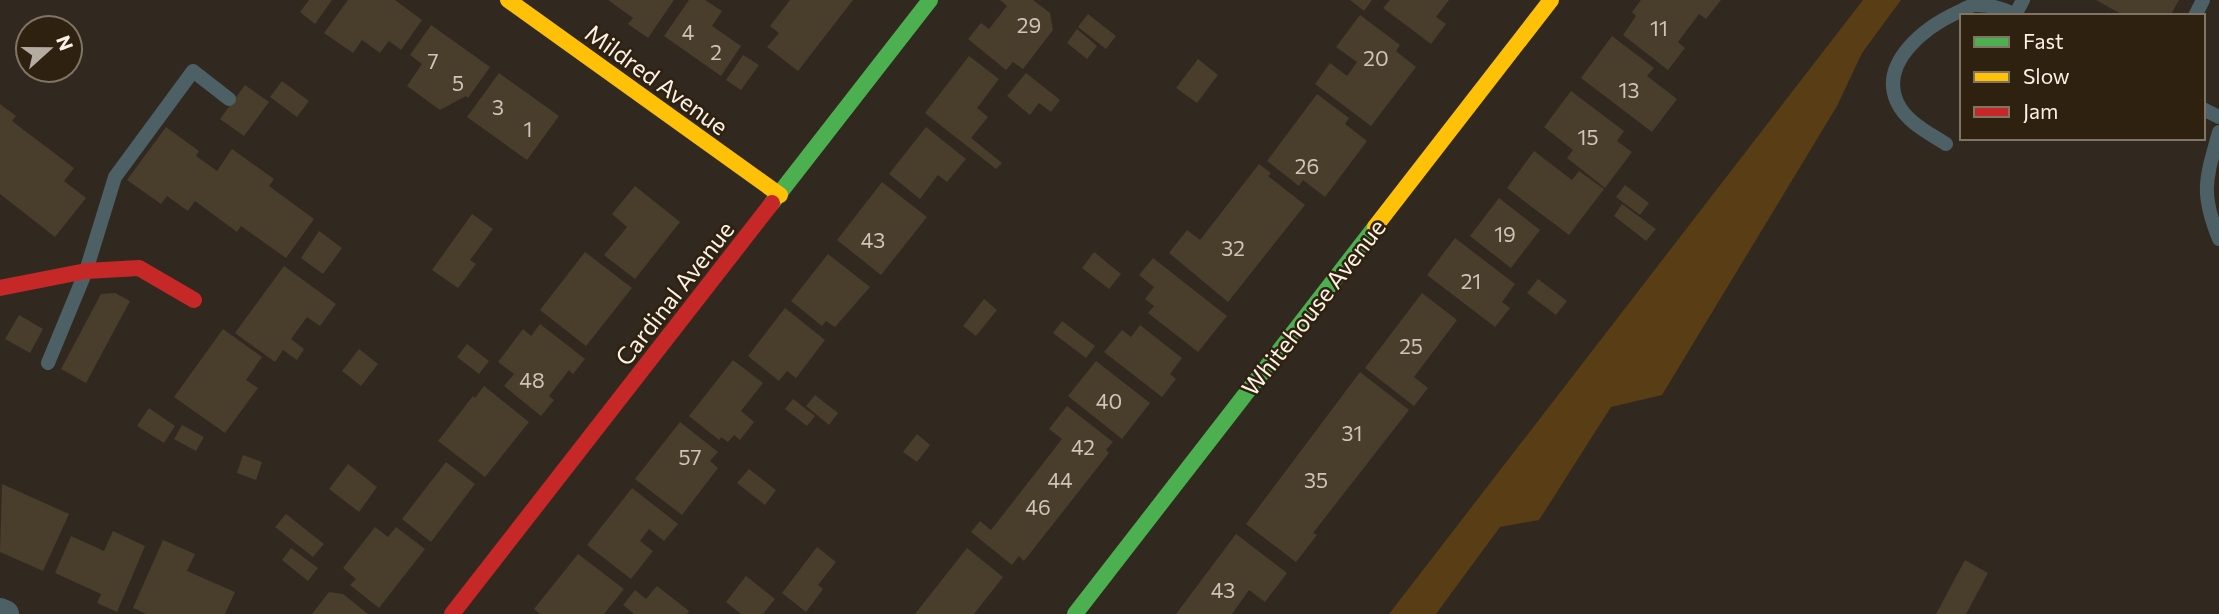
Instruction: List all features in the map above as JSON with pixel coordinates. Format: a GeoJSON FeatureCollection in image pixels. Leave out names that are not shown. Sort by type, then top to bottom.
{"type":"FeatureCollection","features":[{"type":"Feature","properties":{"kind":"street","name":"Mildred Avenue"},"geometry":{"type":"LineString","coordinates":[[508,0],[780,195]]}},
{"type":"Feature","properties":{"kind":"street","name":"Cardinal Avenue"},"geometry":{"type":"LineString","coordinates":[[452,614],[930,0]]}},
{"type":"Feature","properties":{"kind":"street","name":"Whitehouse Avenue"},"geometry":{"type":"LineString","coordinates":[[1075,614],[1551,0]]}},
{"type":"Feature","properties":{"kind":"street"},"geometry":{"type":"LineString","coordinates":[[0,288],[86,271],[139,268],[194,300]]}},
{"type":"Feature","properties":{"kind":"street"},"geometry":{"type":"LineString","coordinates":[[0,612],[5,614]]}},
{"type":"Feature","properties":{"kind":"lane"},"geometry":{"type":"LineString","coordinates":[[1946,144],[1910,120],[1897,103],[1893,86],[1897,67],[1906,49],[1938,21],[1974,5],[2015,10],[2023,0]]}},
{"type":"Feature","properties":{"kind":"lane"},"geometry":{"type":"LineString","coordinates":[[48,363],[86,271],[115,177],[193,71],[229,99]]}},
{"type":"Feature","properties":{"kind":"lane"},"geometry":{"type":"LineString","coordinates":[[2219,132],[2204,184],[2209,214],[2219,239]]}},
{"type":"Feature","properties":{"kind":"shaded area"},"geometry":{"type":"Polygon","coordinates":[[[1863,0],[1901,0],[1862,53],[1837,106],[1662,395],[1611,407],[1539,520],[1500,527],[1436,614],[1389,614],[1863,0]]]}},
{"type":"Feature","properties":{"kind":"building"},"geometry":{"type":"Polygon","coordinates":[[[309,0],[332,0],[315,24],[300,12],[309,0]]]}},
{"type":"Feature","properties":{"kind":"building"},"geometry":{"type":"Polygon","coordinates":[[[348,0],[395,0],[422,20],[401,50],[389,41],[380,53],[362,40],[353,53],[324,33],[348,0]]]}},
{"type":"Feature","properties":{"kind":"building"},"geometry":{"type":"Polygon","coordinates":[[[608,0],[674,0],[648,38],[628,24],[633,18],[608,0]]]}},
{"type":"Feature","properties":{"kind":"building"},"geometry":{"type":"Polygon","coordinates":[[[689,0],[705,0],[722,11],[712,26],[741,46],[721,76],[664,36],[689,0]]]}},
{"type":"Feature","properties":{"kind":"building"},"geometry":{"type":"Polygon","coordinates":[[[790,0],[853,0],[798,71],[767,47],[779,33],[770,26],[790,0]]]}},
{"type":"Feature","properties":{"kind":"building"},"geometry":{"type":"Polygon","coordinates":[[[1000,0],[1033,0],[1050,13],[1053,30],[1023,69],[1013,62],[1006,70],[968,39],[981,23],[989,29],[1007,6],[1000,0]]]}},
{"type":"Feature","properties":{"kind":"building"},"geometry":{"type":"Polygon","coordinates":[[[1350,0],[1372,0],[1364,11],[1350,0]]]}},
{"type":"Feature","properties":{"kind":"building"},"geometry":{"type":"Polygon","coordinates":[[[1390,0],[1449,0],[1436,17],[1446,24],[1431,44],[1383,8],[1390,0]]]}},
{"type":"Feature","properties":{"kind":"building"},"geometry":{"type":"Polygon","coordinates":[[[1641,0],[1721,0],[1706,19],[1699,14],[1678,42],[1685,48],[1668,70],[1623,35],[1636,16],[1632,12],[1641,0]]]}},
{"type":"Feature","properties":{"kind":"building"},"geometry":{"type":"Polygon","coordinates":[[[2096,0],[2179,0],[2171,14],[2121,14],[2096,0]]]}},
{"type":"Feature","properties":{"kind":"building"},"geometry":{"type":"Polygon","coordinates":[[[1088,14],[1116,36],[1106,49],[1078,27],[1088,14]]]}},
{"type":"Feature","properties":{"kind":"building"},"geometry":{"type":"Polygon","coordinates":[[[1360,15],[1400,45],[1396,51],[1416,67],[1371,126],[1315,84],[1330,63],[1347,76],[1357,62],[1336,47],[1360,15]]]}},
{"type":"Feature","properties":{"kind":"building"},"geometry":{"type":"Polygon","coordinates":[[[431,25],[490,67],[468,98],[466,96],[440,110],[407,86],[422,64],[410,55],[431,25]]]}},
{"type":"Feature","properties":{"kind":"building"},"geometry":{"type":"Polygon","coordinates":[[[1077,29],[1097,46],[1087,59],[1067,43],[1077,29]]]}},
{"type":"Feature","properties":{"kind":"building"},"geometry":{"type":"Polygon","coordinates":[[[1612,36],[1654,68],[1647,76],[1677,99],[1652,132],[1581,78],[1612,36]]]}},
{"type":"Feature","properties":{"kind":"building"},"geometry":{"type":"Polygon","coordinates":[[[743,55],[759,65],[741,90],[726,80],[743,55]]]}},
{"type":"Feature","properties":{"kind":"building"},"geometry":{"type":"Polygon","coordinates":[[[969,56],[999,79],[977,108],[988,117],[971,138],[1002,163],[996,169],[925,113],[969,56]]]}},
{"type":"Feature","properties":{"kind":"building"},"geometry":{"type":"Polygon","coordinates":[[[1198,59],[1218,75],[1197,103],[1176,88],[1198,59]]]}},
{"type":"Feature","properties":{"kind":"building"},"geometry":{"type":"Polygon","coordinates":[[[499,73],[559,116],[527,160],[467,117],[499,73]]]}},
{"type":"Feature","properties":{"kind":"building"},"geometry":{"type":"Polygon","coordinates":[[[1026,73],[1060,100],[1051,112],[1039,103],[1030,115],[1007,96],[1026,73]]]}},
{"type":"Feature","properties":{"kind":"building"},"geometry":{"type":"Polygon","coordinates":[[[282,81],[309,101],[297,117],[270,97],[282,81]]]}},
{"type":"Feature","properties":{"kind":"building"},"geometry":{"type":"Polygon","coordinates":[[[245,85],[269,102],[244,136],[220,119],[245,85]]]}},
{"type":"Feature","properties":{"kind":"building"},"geometry":{"type":"Polygon","coordinates":[[[1571,91],[1624,131],[1617,141],[1632,152],[1605,188],[1567,158],[1573,150],[1544,127],[1571,91]]]}},
{"type":"Feature","properties":{"kind":"building"},"geometry":{"type":"Polygon","coordinates":[[[1317,94],[1349,118],[1345,124],[1367,141],[1325,197],[1303,180],[1299,186],[1267,161],[1317,94]]]}},
{"type":"Feature","properties":{"kind":"building"},"geometry":{"type":"Polygon","coordinates":[[[0,104],[16,116],[12,121],[74,168],[64,181],[86,198],[55,237],[0,194],[0,104]]]}},
{"type":"Feature","properties":{"kind":"building"},"geometry":{"type":"Polygon","coordinates":[[[166,127],[199,151],[196,156],[217,171],[232,149],[274,179],[269,186],[314,219],[286,258],[241,226],[237,232],[195,201],[188,211],[167,196],[161,204],[127,180],[166,127]]]}},
{"type":"Feature","properties":{"kind":"building"},"geometry":{"type":"Polygon","coordinates":[[[926,127],[966,159],[947,182],[938,175],[920,199],[889,174],[926,127]]]}},
{"type":"Feature","properties":{"kind":"building"},"geometry":{"type":"Polygon","coordinates":[[[1534,151],[1572,180],[1579,171],[1604,189],[1569,235],[1507,188],[1534,151]]]}},
{"type":"Feature","properties":{"kind":"building"},"geometry":{"type":"Polygon","coordinates":[[[1259,164],[1271,173],[1268,176],[1305,205],[1228,302],[1169,253],[1187,230],[1200,240],[1259,164]]]}},
{"type":"Feature","properties":{"kind":"building"},"geometry":{"type":"Polygon","coordinates":[[[882,182],[927,217],[881,275],[837,240],[882,182]]]}},
{"type":"Feature","properties":{"kind":"building"},"geometry":{"type":"Polygon","coordinates":[[[1625,185],[1649,203],[1640,215],[1616,197],[1625,185]]]}},
{"type":"Feature","properties":{"kind":"building"},"geometry":{"type":"Polygon","coordinates":[[[635,186],[680,222],[635,279],[604,255],[627,227],[612,214],[635,186]]]}},
{"type":"Feature","properties":{"kind":"building"},"geometry":{"type":"Polygon","coordinates":[[[1499,198],[1540,230],[1511,268],[1470,236],[1499,198]]]}},
{"type":"Feature","properties":{"kind":"building"},"geometry":{"type":"Polygon","coordinates":[[[1622,204],[1656,229],[1646,241],[1614,216],[1622,204]]]}},
{"type":"Feature","properties":{"kind":"building"},"geometry":{"type":"Polygon","coordinates":[[[472,214],[493,229],[470,260],[476,264],[458,288],[432,270],[472,214]]]}},
{"type":"Feature","properties":{"kind":"building"},"geometry":{"type":"Polygon","coordinates":[[[319,231],[342,248],[323,274],[301,258],[319,231]]]}},
{"type":"Feature","properties":{"kind":"building"},"geometry":{"type":"Polygon","coordinates":[[[1455,238],[1515,284],[1502,302],[1510,308],[1495,327],[1427,275],[1455,238]]]}},
{"type":"Feature","properties":{"kind":"building"},"geometry":{"type":"Polygon","coordinates":[[[585,252],[632,288],[586,346],[540,310],[585,252]]]}},
{"type":"Feature","properties":{"kind":"building"},"geometry":{"type":"Polygon","coordinates":[[[1094,252],[1121,274],[1109,289],[1082,268],[1094,252]]]}},
{"type":"Feature","properties":{"kind":"building"},"geometry":{"type":"Polygon","coordinates":[[[828,254],[870,287],[835,327],[826,321],[822,326],[791,301],[828,254]]]}},
{"type":"Feature","properties":{"kind":"building"},"geometry":{"type":"Polygon","coordinates":[[[1153,258],[1227,316],[1198,352],[1148,313],[1154,306],[1145,299],[1154,287],[1139,275],[1153,258]]]}},
{"type":"Feature","properties":{"kind":"building"},"geometry":{"type":"Polygon","coordinates":[[[284,266],[336,304],[320,326],[307,317],[291,339],[304,349],[297,360],[283,350],[275,362],[235,333],[284,266]]]}},
{"type":"Feature","properties":{"kind":"building"},"geometry":{"type":"Polygon","coordinates":[[[1538,279],[1567,301],[1556,315],[1527,293],[1538,279]]]}},
{"type":"Feature","properties":{"kind":"building"},"geometry":{"type":"Polygon","coordinates":[[[115,293],[130,301],[86,383],[61,369],[101,294],[115,293]]]}},
{"type":"Feature","properties":{"kind":"building"},"geometry":{"type":"Polygon","coordinates":[[[1422,293],[1457,320],[1414,377],[1428,388],[1414,406],[1365,368],[1422,293]]]}},
{"type":"Feature","properties":{"kind":"building"},"geometry":{"type":"Polygon","coordinates":[[[984,299],[997,310],[976,336],[963,326],[984,299]]]}},
{"type":"Feature","properties":{"kind":"building"},"geometry":{"type":"Polygon","coordinates":[[[785,308],[825,340],[796,378],[787,371],[779,381],[748,356],[785,308]]]}},
{"type":"Feature","properties":{"kind":"building"},"geometry":{"type":"Polygon","coordinates":[[[19,315],[43,329],[30,353],[5,339],[19,315]]]}},
{"type":"Feature","properties":{"kind":"building"},"geometry":{"type":"Polygon","coordinates":[[[1062,321],[1095,346],[1086,358],[1053,333],[1062,321]]]}},
{"type":"Feature","properties":{"kind":"building"},"geometry":{"type":"Polygon","coordinates":[[[540,324],[585,359],[573,374],[569,370],[549,396],[554,400],[541,416],[504,386],[514,374],[498,362],[523,329],[531,336],[540,324]]]}},
{"type":"Feature","properties":{"kind":"building"},"geometry":{"type":"Polygon","coordinates":[[[1140,325],[1182,358],[1170,374],[1176,379],[1162,397],[1104,352],[1122,330],[1131,337],[1140,325]]]}},
{"type":"Feature","properties":{"kind":"building"},"geometry":{"type":"Polygon","coordinates":[[[223,329],[262,357],[246,380],[258,388],[225,433],[174,397],[223,329]]]}},
{"type":"Feature","properties":{"kind":"building"},"geometry":{"type":"Polygon","coordinates":[[[467,344],[489,361],[479,374],[457,357],[467,344]]]}},
{"type":"Feature","properties":{"kind":"building"},"geometry":{"type":"Polygon","coordinates":[[[359,349],[378,364],[361,386],[342,371],[359,349]]]}},
{"type":"Feature","properties":{"kind":"building"},"geometry":{"type":"Polygon","coordinates":[[[733,360],[763,383],[741,411],[754,422],[740,440],[734,435],[728,442],[721,437],[719,440],[689,416],[733,360]]]}},
{"type":"Feature","properties":{"kind":"building"},"geometry":{"type":"Polygon","coordinates":[[[1096,361],[1150,403],[1122,439],[1068,396],[1096,361]]]}},
{"type":"Feature","properties":{"kind":"building"},"geometry":{"type":"Polygon","coordinates":[[[1360,372],[1409,410],[1313,533],[1317,535],[1296,562],[1246,524],[1360,372]]]}},
{"type":"Feature","properties":{"kind":"building"},"geometry":{"type":"Polygon","coordinates":[[[484,386],[529,422],[485,477],[438,441],[484,386]]]}},
{"type":"Feature","properties":{"kind":"building"},"geometry":{"type":"Polygon","coordinates":[[[815,395],[838,413],[829,425],[806,406],[815,395]]]}},
{"type":"Feature","properties":{"kind":"building"},"geometry":{"type":"Polygon","coordinates":[[[793,399],[815,416],[807,426],[785,409],[793,399]]]}},
{"type":"Feature","properties":{"kind":"building"},"geometry":{"type":"Polygon","coordinates":[[[1067,406],[1113,442],[1106,450],[1109,453],[1024,561],[1019,556],[1012,565],[971,532],[980,521],[991,530],[1062,439],[1049,429],[1067,406]]]}},
{"type":"Feature","properties":{"kind":"building"},"geometry":{"type":"Polygon","coordinates":[[[149,408],[175,426],[164,443],[137,426],[149,408]]]}},
{"type":"Feature","properties":{"kind":"building"},"geometry":{"type":"Polygon","coordinates":[[[680,422],[718,452],[710,461],[718,468],[682,515],[635,479],[680,422]]]}},
{"type":"Feature","properties":{"kind":"building"},"geometry":{"type":"Polygon","coordinates":[[[182,425],[204,437],[196,451],[174,439],[182,425]]]}},
{"type":"Feature","properties":{"kind":"building"},"geometry":{"type":"Polygon","coordinates":[[[917,434],[930,445],[917,462],[903,452],[917,434]]]}},
{"type":"Feature","properties":{"kind":"building"},"geometry":{"type":"Polygon","coordinates":[[[243,455],[262,462],[256,480],[237,473],[243,455]]]}},
{"type":"Feature","properties":{"kind":"building"},"geometry":{"type":"Polygon","coordinates":[[[446,462],[475,484],[431,542],[402,519],[446,462]]]}},
{"type":"Feature","properties":{"kind":"building"},"geometry":{"type":"Polygon","coordinates":[[[348,464],[377,487],[359,512],[329,489],[348,464]]]}},
{"type":"Feature","properties":{"kind":"building"},"geometry":{"type":"Polygon","coordinates":[[[749,469],[776,490],[765,505],[737,483],[749,469]]]}},
{"type":"Feature","properties":{"kind":"building"},"geometry":{"type":"Polygon","coordinates":[[[2,484],[69,514],[43,571],[0,552],[2,484]]]}},
{"type":"Feature","properties":{"kind":"building"},"geometry":{"type":"Polygon","coordinates":[[[632,488],[678,524],[664,541],[649,529],[640,541],[653,551],[631,579],[587,545],[632,488]]]}},
{"type":"Feature","properties":{"kind":"building"},"geometry":{"type":"Polygon","coordinates":[[[286,514],[324,544],[313,557],[275,527],[286,514]]]}},
{"type":"Feature","properties":{"kind":"building"},"geometry":{"type":"Polygon","coordinates":[[[375,527],[388,537],[396,527],[425,549],[379,608],[350,585],[356,579],[343,568],[375,527]]]}},
{"type":"Feature","properties":{"kind":"building"},"geometry":{"type":"Polygon","coordinates":[[[113,531],[145,546],[117,612],[97,603],[101,594],[55,573],[71,536],[104,551],[113,531]]]}},
{"type":"Feature","properties":{"kind":"building"},"geometry":{"type":"Polygon","coordinates":[[[1236,534],[1287,573],[1265,602],[1249,590],[1232,614],[1176,614],[1236,534]]]}},
{"type":"Feature","properties":{"kind":"building"},"geometry":{"type":"Polygon","coordinates":[[[163,540],[195,554],[187,571],[235,592],[225,614],[146,614],[133,608],[163,540]]]}},
{"type":"Feature","properties":{"kind":"building"},"geometry":{"type":"Polygon","coordinates":[[[817,547],[836,562],[818,585],[823,589],[806,612],[782,593],[817,547]]]}},
{"type":"Feature","properties":{"kind":"building"},"geometry":{"type":"Polygon","coordinates":[[[291,548],[318,568],[308,581],[282,560],[291,548]]]}},
{"type":"Feature","properties":{"kind":"building"},"geometry":{"type":"Polygon","coordinates":[[[967,548],[1003,577],[974,614],[915,614],[967,548]]]}},
{"type":"Feature","properties":{"kind":"building"},"geometry":{"type":"Polygon","coordinates":[[[578,554],[624,589],[604,614],[540,614],[534,609],[578,554]]]}},
{"type":"Feature","properties":{"kind":"building"},"geometry":{"type":"Polygon","coordinates":[[[1965,560],[1988,573],[1966,614],[1936,614],[1965,560]]]}},
{"type":"Feature","properties":{"kind":"building"},"geometry":{"type":"Polygon","coordinates":[[[746,576],[775,599],[763,614],[741,614],[726,602],[746,576]]]}},
{"type":"Feature","properties":{"kind":"building"},"geometry":{"type":"Polygon","coordinates":[[[657,586],[689,611],[687,614],[634,614],[623,605],[635,590],[646,599],[657,586]]]}},
{"type":"Feature","properties":{"kind":"building"},"geometry":{"type":"Polygon","coordinates":[[[329,592],[343,594],[368,614],[312,614],[329,592]]]}},
{"type":"Feature","properties":{"kind":"traffic: fast"},"geometry":{"type":"LineString","coordinates":[[772,203],[930,0]]}},
{"type":"Feature","properties":{"kind":"traffic: fast"},"geometry":{"type":"LineString","coordinates":[[1075,614],[1375,227]]}},
{"type":"Feature","properties":{"kind":"traffic: slow"},"geometry":{"type":"LineString","coordinates":[[508,0],[780,195]]}},
{"type":"Feature","properties":{"kind":"traffic: slow"},"geometry":{"type":"LineString","coordinates":[[1375,227],[1551,0]]}},
{"type":"Feature","properties":{"kind":"traffic: jam"},"geometry":{"type":"LineString","coordinates":[[452,614],[772,203]]}},
{"type":"Feature","properties":{"kind":"traffic: jam"},"geometry":{"type":"LineString","coordinates":[[0,288],[86,271],[139,268],[194,300]]}}]}
